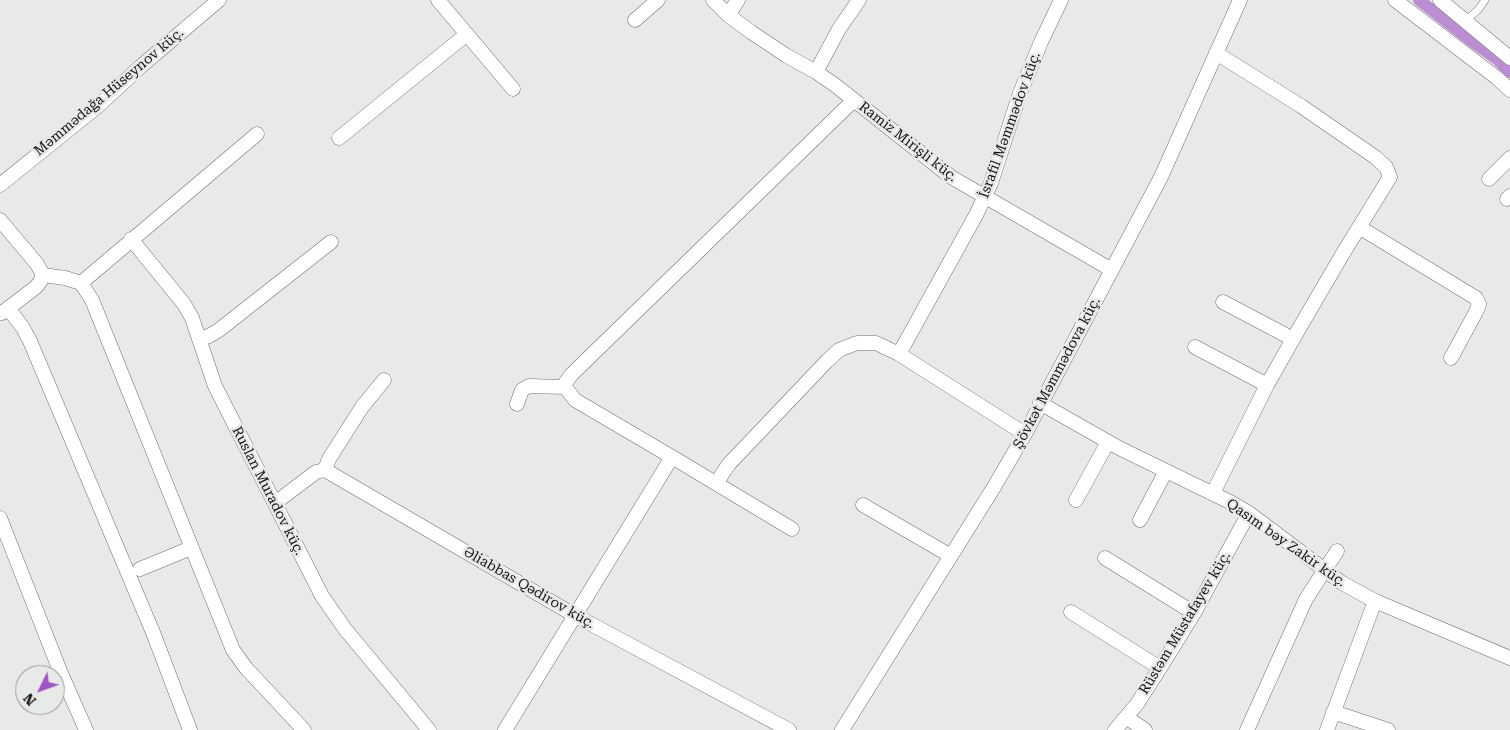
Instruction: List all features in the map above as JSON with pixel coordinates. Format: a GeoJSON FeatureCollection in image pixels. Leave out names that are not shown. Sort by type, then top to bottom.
{"type":"FeatureCollection","features":[{"type":"Feature","properties":{"kind":"street","name":"Məmmədağa Hüseynov küç."},"geometry":{"type":"LineString","coordinates":[[0,185],[98,106],[140,67],[219,0]]}},
{"type":"Feature","properties":{"kind":"street"},"geometry":{"type":"LineString","coordinates":[[438,0],[513,89]]}},
{"type":"Feature","properties":{"kind":"street"},"geometry":{"type":"LineString","coordinates":[[635,20],[658,0]]}},
{"type":"Feature","properties":{"kind":"street","name":"Ramiz Mirişli küç."},"geometry":{"type":"LineString","coordinates":[[713,0],[728,15],[787,56],[816,72],[854,100],[951,177],[984,198],[1112,270]]}},
{"type":"Feature","properties":{"kind":"street"},"geometry":{"type":"LineString","coordinates":[[728,15],[738,0]]}},
{"type":"Feature","properties":{"kind":"street"},"geometry":{"type":"LineString","coordinates":[[816,72],[839,29],[859,0]]}},
{"type":"Feature","properties":{"kind":"street","name":"İsrafil Məmmədov küç."},"geometry":{"type":"LineString","coordinates":[[899,354],[991,183],[1020,93],[1041,42],[1062,0]]}},
{"type":"Feature","properties":{"kind":"street","name":"Şövkət Məmmədova küç."},"geometry":{"type":"LineString","coordinates":[[842,730],[994,487],[1025,434],[1161,177],[1240,0]]}},
{"type":"Feature","properties":{"kind":"street"},"geometry":{"type":"LineString","coordinates":[[1395,0],[1510,90]]}},
{"type":"Feature","properties":{"kind":"street"},"geometry":{"type":"LineString","coordinates":[[1440,0],[1510,58]]}},
{"type":"Feature","properties":{"kind":"street"},"geometry":{"type":"LineString","coordinates":[[338,138],[467,34]]}},
{"type":"Feature","properties":{"kind":"street"},"geometry":{"type":"LineString","coordinates":[[1214,493],[1267,385],[1390,177],[1386,167],[1374,157],[1301,106],[1216,53]]}},
{"type":"Feature","properties":{"kind":"street"},"geometry":{"type":"LineString","coordinates":[[564,387],[572,374],[854,100]]}},
{"type":"Feature","properties":{"kind":"street"},"geometry":{"type":"LineString","coordinates":[[81,283],[257,134]]}},
{"type":"Feature","properties":{"kind":"street"},"geometry":{"type":"LineString","coordinates":[[1489,179],[1510,158]]}},
{"type":"Feature","properties":{"kind":"street"},"geometry":{"type":"LineString","coordinates":[[0,220],[37,264],[43,275]]}},
{"type":"Feature","properties":{"kind":"street"},"geometry":{"type":"LineString","coordinates":[[1359,227],[1476,298],[1479,304],[1451,358]]}},
{"type":"Feature","properties":{"kind":"street","name":"Ruslan Muradov küç."},"geometry":{"type":"LineString","coordinates":[[132,239],[184,304],[192,318],[215,386],[314,583],[345,629],[429,730]]}},
{"type":"Feature","properties":{"kind":"street"},"geometry":{"type":"LineString","coordinates":[[199,339],[219,330],[331,242]]}},
{"type":"Feature","properties":{"kind":"street"},"geometry":{"type":"LineString","coordinates":[[43,275],[65,278],[81,283],[92,300],[228,639],[239,660],[304,730]]}},
{"type":"Feature","properties":{"kind":"street"},"geometry":{"type":"LineString","coordinates":[[43,275],[36,287],[4,311],[23,328],[30,341],[154,635],[190,730]]}},
{"type":"Feature","properties":{"kind":"street"},"geometry":{"type":"LineString","coordinates":[[1223,302],[1293,339]]}},
{"type":"Feature","properties":{"kind":"street"},"geometry":{"type":"LineString","coordinates":[[716,483],[729,464],[827,361],[839,350],[858,343],[876,343],[899,354],[1025,434]]}},
{"type":"Feature","properties":{"kind":"street"},"geometry":{"type":"LineString","coordinates":[[1195,348],[1267,385]]}},
{"type":"Feature","properties":{"kind":"street"},"geometry":{"type":"LineString","coordinates":[[275,503],[316,472],[326,470],[330,459],[362,407],[384,380]]}},
{"type":"Feature","properties":{"kind":"street"},"geometry":{"type":"LineString","coordinates":[[517,404],[522,390],[529,386],[564,387],[575,400],[792,529]]}},
{"type":"Feature","properties":{"kind":"street","name":"Qasım bəy Zakir küç."},"geometry":{"type":"LineString","coordinates":[[1040,404],[1108,442],[1214,493],[1248,513],[1342,584],[1374,601],[1510,658]]}},
{"type":"Feature","properties":{"kind":"street"},"geometry":{"type":"LineString","coordinates":[[1076,500],[1108,442]]}},
{"type":"Feature","properties":{"kind":"street"},"geometry":{"type":"LineString","coordinates":[[505,730],[672,457]]}},
{"type":"Feature","properties":{"kind":"street","name":"Əliabbas Qədirov küç."},"geometry":{"type":"LineString","coordinates":[[326,470],[576,616],[790,730]]}},
{"type":"Feature","properties":{"kind":"street"},"geometry":{"type":"LineString","coordinates":[[1140,520],[1166,471]]}},
{"type":"Feature","properties":{"kind":"street"},"geometry":{"type":"LineString","coordinates":[[863,505],[951,556]]}},
{"type":"Feature","properties":{"kind":"street","name":"Rüstəm Müstafayev küç."},"geometry":{"type":"LineString","coordinates":[[1115,730],[1136,704],[1194,613],[1248,513]]}},
{"type":"Feature","properties":{"kind":"street"},"geometry":{"type":"LineString","coordinates":[[0,518],[60,671],[86,730]]}},
{"type":"Feature","properties":{"kind":"street"},"geometry":{"type":"LineString","coordinates":[[140,569],[191,548]]}},
{"type":"Feature","properties":{"kind":"street"},"geometry":{"type":"LineString","coordinates":[[1247,730],[1306,599],[1337,551]]}},
{"type":"Feature","properties":{"kind":"street"},"geometry":{"type":"LineString","coordinates":[[1105,558],[1194,613]]}},
{"type":"Feature","properties":{"kind":"street"},"geometry":{"type":"LineString","coordinates":[[1326,730],[1374,601]]}},
{"type":"Feature","properties":{"kind":"street"},"geometry":{"type":"LineString","coordinates":[[1071,612],[1160,668]]}},
{"type":"Feature","properties":{"kind":"street"},"geometry":{"type":"LineString","coordinates":[[1333,712],[1388,730]]}},
{"type":"Feature","properties":{"kind":"street"},"geometry":{"type":"LineString","coordinates":[[1126,716],[1145,730]]}},
{"type":"Feature","properties":{"kind":"lane"},"geometry":{"type":"LineString","coordinates":[[1466,20],[1478,10],[1485,0]]}},
{"type":"Feature","properties":{"kind":"waterway"},"geometry":{"type":"LineString","coordinates":[[1419,0],[1497,59],[1510,72]]}}]}
